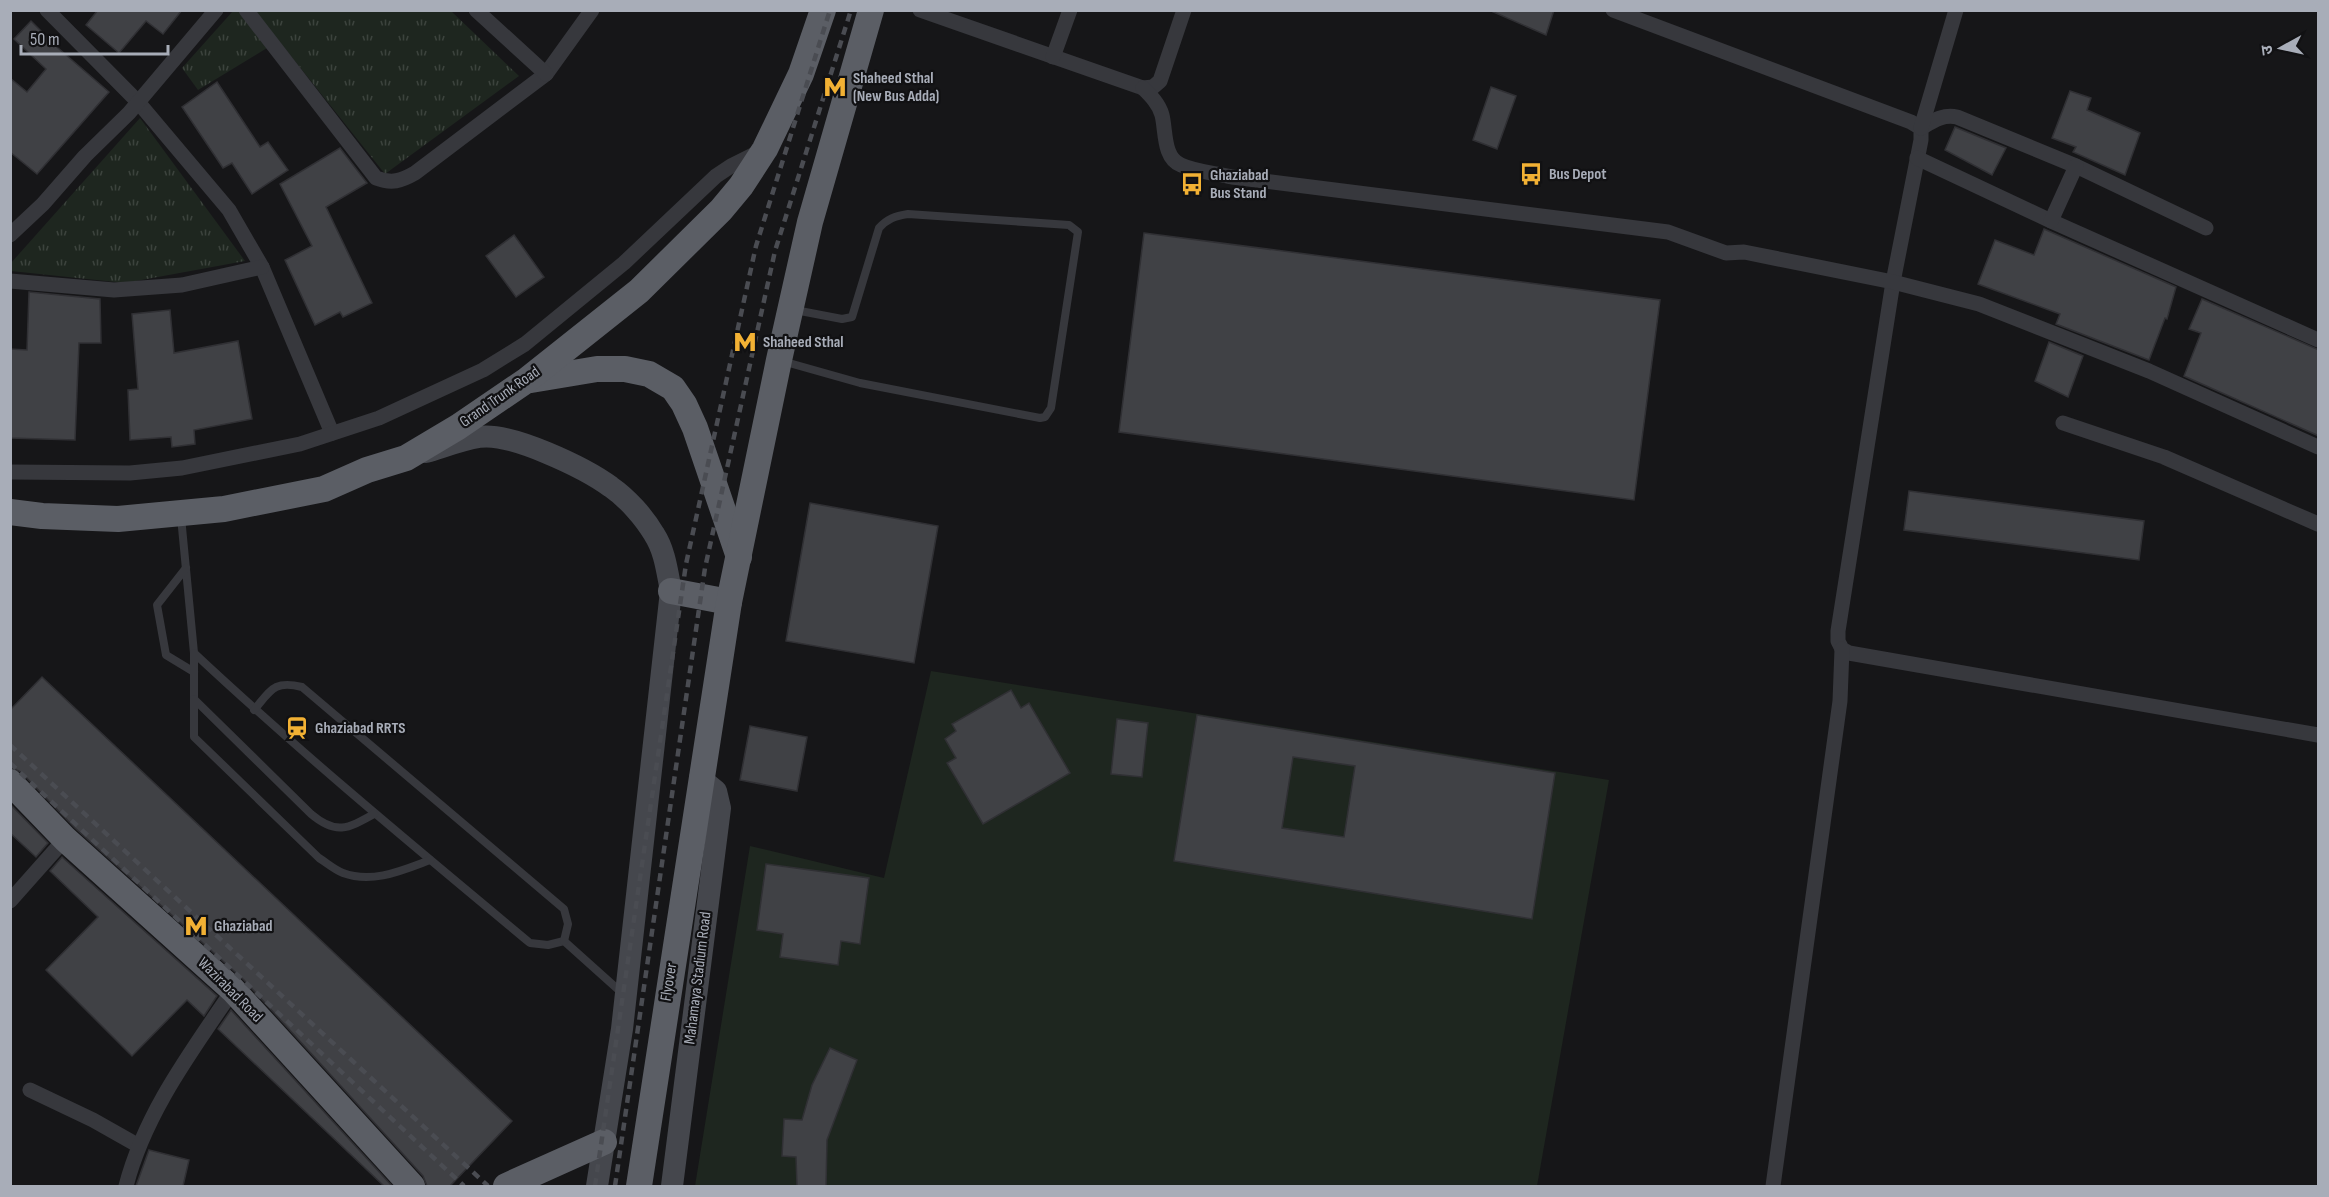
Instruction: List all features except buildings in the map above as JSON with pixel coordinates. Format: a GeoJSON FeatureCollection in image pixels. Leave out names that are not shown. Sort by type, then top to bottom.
{"type":"FeatureCollection","features":[{"type":"Feature","properties":{"kind":"highway","name":"Grand Trunk Road"},"geometry":{"type":"LineString","coordinates":[[10,512],[42,516],[118,519],[224,509],[324,489],[367,470],[406,458],[458,427],[527,380],[639,291],[721,210],[741,186],[765,149],[801,74],[822,10]]}},
{"type":"Feature","properties":{"kind":"highway"},"geometry":{"type":"LineString","coordinates":[[699,789],[729,602],[790,309],[810,222],[871,10]]}},
{"type":"Feature","properties":{"kind":"highway"},"geometry":{"type":"LineString","coordinates":[[527,380],[597,369],[625,369],[649,374],[673,388],[684,404],[695,428],[740,557]]}},
{"type":"Feature","properties":{"kind":"highway"},"geometry":{"type":"LineString","coordinates":[[670,591],[729,602]]}},
{"type":"Feature","properties":{"kind":"highway","name":"Wazirabad Road"},"geometry":{"type":"LineString","coordinates":[[10,782],[65,839],[233,990],[412,1186]]}},
{"type":"Feature","properties":{"kind":"highway","name":"Flyover"},"geometry":{"type":"LineString","coordinates":[[639,1186],[699,789]]}},
{"type":"Feature","properties":{"kind":"highway"},"geometry":{"type":"LineString","coordinates":[[506,1186],[604,1142]]}},
{"type":"Feature","properties":{"kind":"main road"},"geometry":{"type":"LineString","coordinates":[[406,458],[480,437],[508,440],[553,455],[611,487],[645,520],[663,550],[670,591],[626,996],[597,1186]]}},
{"type":"Feature","properties":{"kind":"main road","name":"Mahamaya Stadium Road"},"geometry":{"type":"LineString","coordinates":[[672,1186],[720,808],[716,791],[699,789]]}},
{"type":"Feature","properties":{"kind":"street"},"geometry":{"type":"LineString","coordinates":[[47,10],[138,102],[229,210],[262,267],[332,433]]}},
{"type":"Feature","properties":{"kind":"street"},"geometry":{"type":"LineString","coordinates":[[10,235],[44,204],[138,102],[216,10]]}},
{"type":"Feature","properties":{"kind":"street"},"geometry":{"type":"LineString","coordinates":[[246,10],[376,178],[386,182],[396,182],[415,173],[546,74],[592,10]]}},
{"type":"Feature","properties":{"kind":"street"},"geometry":{"type":"LineString","coordinates":[[476,10],[546,74]]}},
{"type":"Feature","properties":{"kind":"street"},"geometry":{"type":"LineString","coordinates":[[920,10],[1143,88],[1153,87],[1160,81],[1184,10]]}},
{"type":"Feature","properties":{"kind":"street"},"geometry":{"type":"LineString","coordinates":[[1053,57],[1070,10]]}},
{"type":"Feature","properties":{"kind":"street"},"geometry":{"type":"LineString","coordinates":[[1613,10],[1911,122],[1921,128]]}},
{"type":"Feature","properties":{"kind":"street"},"geometry":{"type":"LineString","coordinates":[[1773,1186],[1840,701],[1842,649],[1838,641],[1838,631],[1893,282],[1922,134],[1921,128],[1956,10]]}},
{"type":"Feature","properties":{"kind":"street"},"geometry":{"type":"LineString","coordinates":[[1143,88],[1153,98],[1162,113],[1171,159],[1180,165],[1232,177],[1668,232],[1726,253],[1744,252],[1961,298],[2149,371],[2319,447]]}},
{"type":"Feature","properties":{"kind":"street"},"geometry":{"type":"LineString","coordinates":[[1921,128],[1938,118],[1957,117],[2076,166],[2206,228]]}},
{"type":"Feature","properties":{"kind":"street"},"geometry":{"type":"LineString","coordinates":[[10,472],[130,473],[182,468],[256,454],[300,444],[332,433],[378,417],[449,387],[483,370],[525,344],[624,263],[716,176],[765,149]]}},
{"type":"Feature","properties":{"kind":"street"},"geometry":{"type":"LineString","coordinates":[[1917,158],[2051,221],[2319,340]]}},
{"type":"Feature","properties":{"kind":"street"},"geometry":{"type":"LineString","coordinates":[[2051,221],[2076,166]]}},
{"type":"Feature","properties":{"kind":"street"},"geometry":{"type":"LineString","coordinates":[[10,281],[114,290],[182,285],[262,267]]}},
{"type":"Feature","properties":{"kind":"street"},"geometry":{"type":"LineString","coordinates":[[2063,423],[2164,457],[2319,524]]}},
{"type":"Feature","properties":{"kind":"street"},"geometry":{"type":"LineString","coordinates":[[1842,649],[1850,653],[2319,735]]}},
{"type":"Feature","properties":{"kind":"street"},"geometry":{"type":"LineString","coordinates":[[10,901],[65,839]]}},
{"type":"Feature","properties":{"kind":"street"},"geometry":{"type":"LineString","coordinates":[[126,1186],[148,1122],[176,1074],[233,990]]}},
{"type":"Feature","properties":{"kind":"street"},"geometry":{"type":"LineString","coordinates":[[30,1090],[93,1120],[139,1146]]}},
{"type":"Feature","properties":{"kind":"lane"},"geometry":{"type":"LineString","coordinates":[[779,360],[860,383],[1040,418],[1045,417],[1051,408],[1078,232],[1069,225],[908,214],[895,216],[879,228],[852,317],[842,319],[790,309]]}},
{"type":"Feature","properties":{"kind":"lane"},"geometry":{"type":"LineString","coordinates":[[181,513],[194,653],[194,737],[319,858],[342,873],[366,878],[390,874],[430,860]]}},
{"type":"Feature","properties":{"kind":"lane"},"geometry":{"type":"LineString","coordinates":[[186,568],[157,605],[166,656],[194,672]]}},
{"type":"Feature","properties":{"kind":"lane"},"geometry":{"type":"LineString","coordinates":[[194,653],[254,710],[374,814],[530,943],[549,945],[564,941]]}},
{"type":"Feature","properties":{"kind":"lane"},"geometry":{"type":"LineString","coordinates":[[254,710],[273,688],[287,683],[302,687],[564,909],[568,924],[564,941]]}},
{"type":"Feature","properties":{"kind":"lane"},"geometry":{"type":"LineString","coordinates":[[194,699],[326,826],[344,828],[374,814]]}},
{"type":"Feature","properties":{"kind":"lane"},"geometry":{"type":"LineString","coordinates":[[564,941],[626,996]]}},
{"type":"Feature","properties":{"kind":"green space"},"geometry":{"type":"Polygon","coordinates":[[[233,11],[240,11],[267,48],[198,90],[182,68],[233,11]]]}},
{"type":"Feature","properties":{"kind":"green space"},"geometry":{"type":"Polygon","coordinates":[[[255,11],[451,11],[519,76],[385,174],[255,11]]]}},
{"type":"Feature","properties":{"kind":"green space"},"geometry":{"type":"Polygon","coordinates":[[[140,118],[245,261],[125,283],[11,271],[11,263],[140,118]]]}},
{"type":"Feature","properties":{"kind":"green space"},"geometry":{"type":"Polygon","coordinates":[[[931,671],[1609,780],[1537,1186],[695,1186],[750,846],[884,878],[931,671]]]}},
{"type":"Feature","properties":{"kind":"railway"},"geometry":{"type":"LineString","coordinates":[[595,1186],[686,564],[756,246],[830,10]]}},
{"type":"Feature","properties":{"kind":"railway"},"geometry":{"type":"LineString","coordinates":[[615,1186],[705,568],[775,251],[851,10]]}},
{"type":"Feature","properties":{"kind":"railway"},"geometry":{"type":"LineString","coordinates":[[10,745],[488,1186]]}},
{"type":"Feature","properties":{"kind":"railway"},"geometry":{"type":"LineString","coordinates":[[10,763],[464,1186]]}},
{"type":"Feature","properties":{"kind":"place","name":"Shaheed Sthal (New Bus Adda)"},"geometry":{"type":"Point","coordinates":[835,87]}},
{"type":"Feature","properties":{"kind":"place","name":"Bus Depot"},"geometry":{"type":"Point","coordinates":[1531,174]}},
{"type":"Feature","properties":{"kind":"place","name":"Ghaziabad Bus Stand"},"geometry":{"type":"Point","coordinates":[1192,184]}},
{"type":"Feature","properties":{"kind":"place","name":"Shaheed Sthal"},"geometry":{"type":"Point","coordinates":[745,342]}},
{"type":"Feature","properties":{"kind":"place","name":"Ghaziabad RRTS"},"geometry":{"type":"Point","coordinates":[297,728]}},
{"type":"Feature","properties":{"kind":"place","name":"Ghaziabad"},"geometry":{"type":"Point","coordinates":[196,926]}}]}
